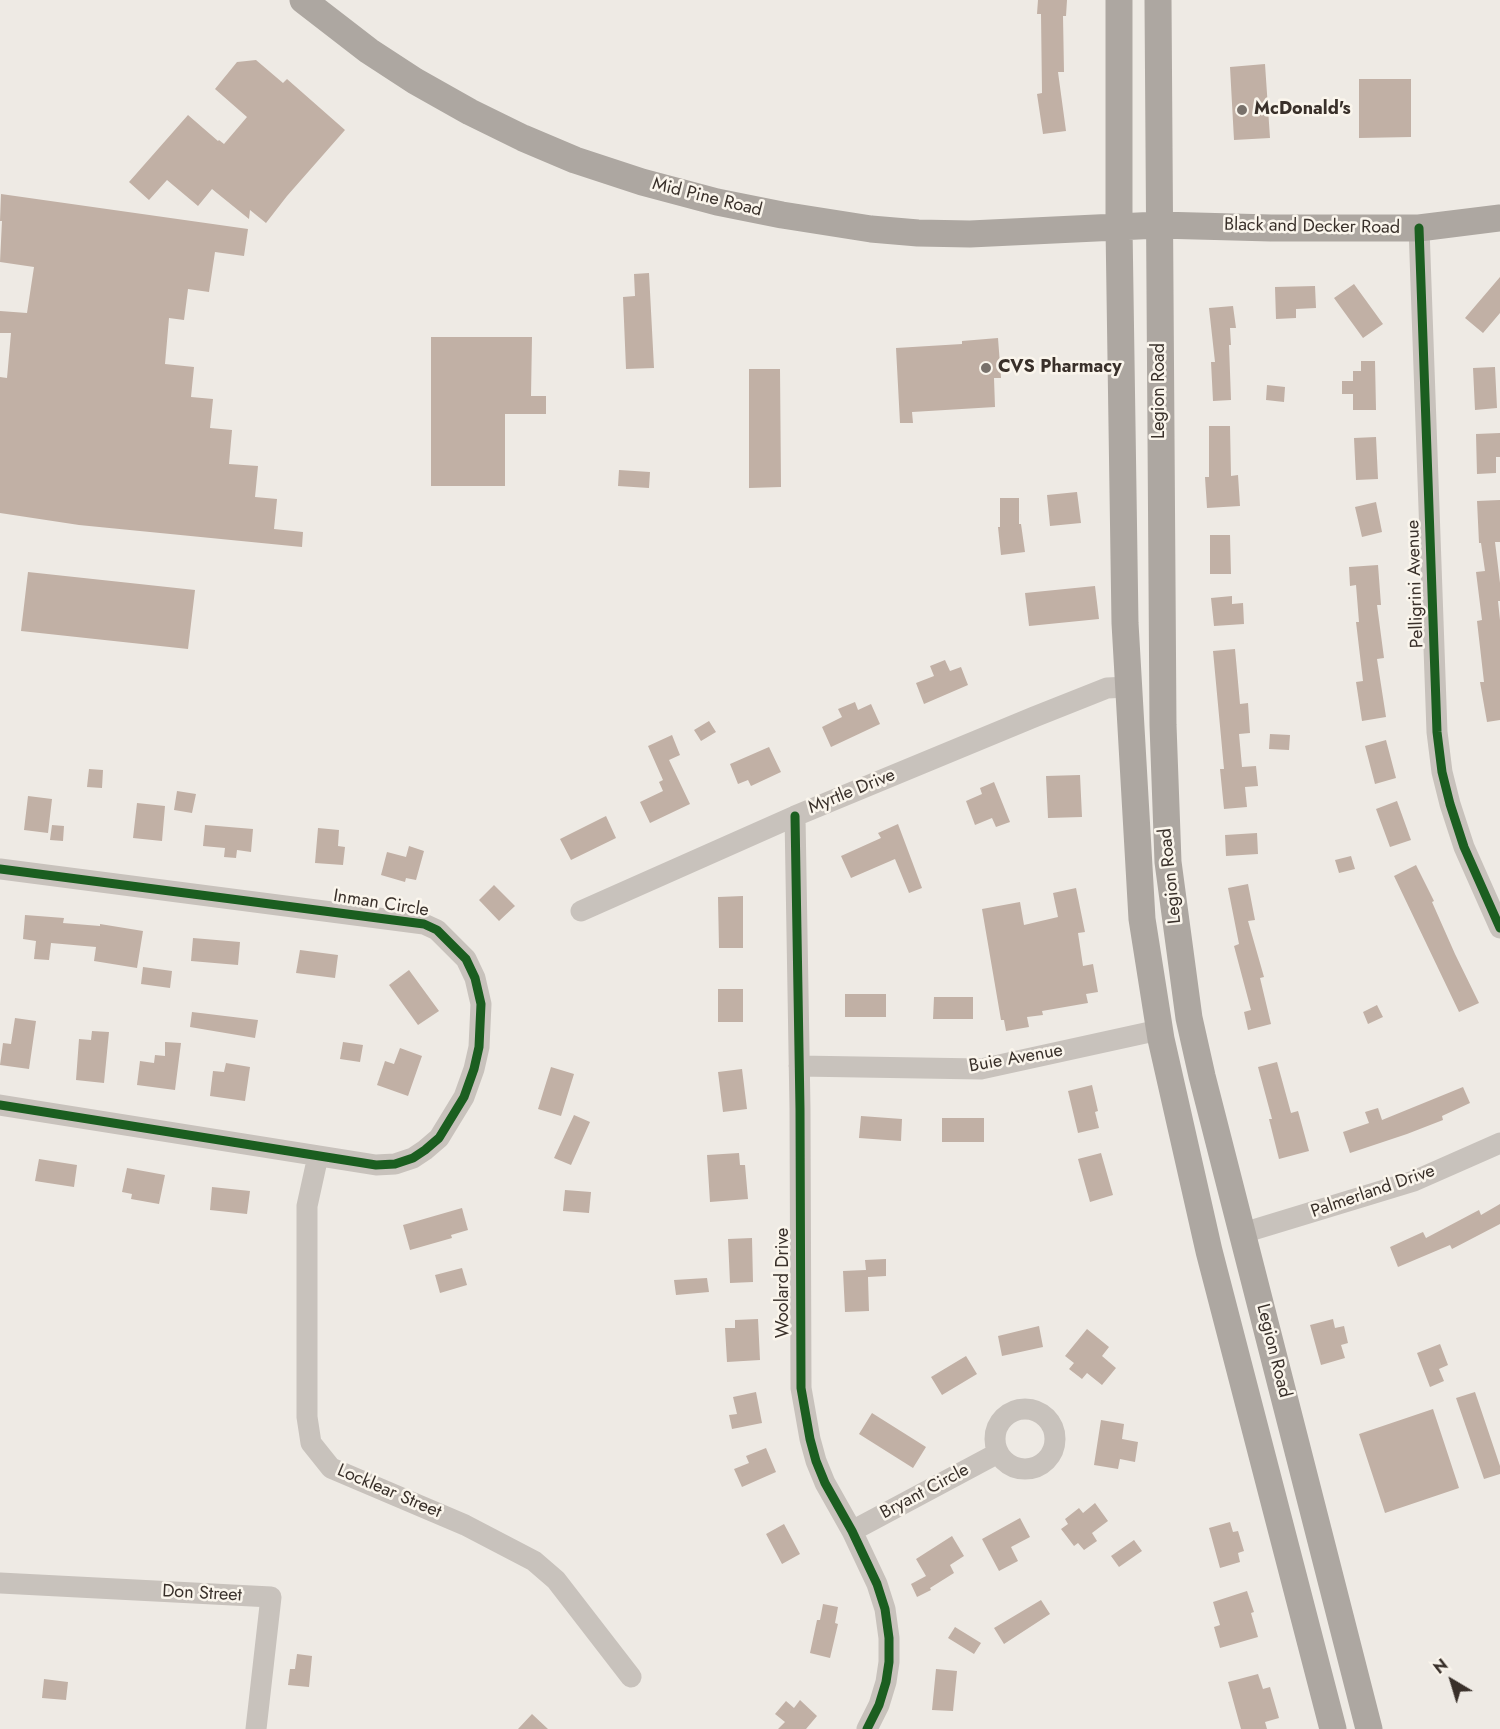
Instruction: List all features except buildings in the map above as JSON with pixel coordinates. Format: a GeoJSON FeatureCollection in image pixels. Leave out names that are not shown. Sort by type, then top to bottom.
{"type":"FeatureCollection","features":[{"type":"Feature","properties":{"kind":"main road","name":"Mid Pine Road"},"geometry":{"type":"LineString","coordinates":[[303,0],[336,27],[405,75],[470,112],[575,160],[642,182],[717,202],[782,216],[871,229],[918,233],[970,234],[1159,225]]}},
{"type":"Feature","properties":{"kind":"main road","name":"Legion Road"},"geometry":{"type":"LineString","coordinates":[[1119,0],[1119,226],[1125,623],[1142,919],[1159,1030],[1217,1283],[1333,1729]]}},
{"type":"Feature","properties":{"kind":"main road","name":"Legion Road"},"geometry":{"type":"LineString","coordinates":[[1158,0],[1162,725],[1168,862],[1189,1018],[1370,1729]]}},
{"type":"Feature","properties":{"kind":"main road","name":"Black and Decker Road"},"geometry":{"type":"LineString","coordinates":[[1159,225],[1419,228],[1500,218]]}},
{"type":"Feature","properties":{"kind":"main road"},"geometry":{"type":"LineString","coordinates":[[1171,1085],[1188,1103],[1225,1227],[1232,1232],[1243,1233]]}},
{"type":"Feature","properties":{"kind":"main road"},"geometry":{"type":"LineString","coordinates":[[1217,1283],[1237,1291],[1242,1304],[1317,1576],[1335,1595]]}},
{"type":"Feature","properties":{"kind":"street","name":"Pelligrini Avenue"},"geometry":{"type":"LineString","coordinates":[[1419,228],[1437,732],[1442,772],[1450,804],[1464,847],[1500,928]]}},
{"type":"Feature","properties":{"kind":"street","name":"Myrtle Drive"},"geometry":{"type":"LineString","coordinates":[[581,911],[795,816],[1107,688],[1128,687]]}},
{"type":"Feature","properties":{"kind":"street","name":"Woolard Drive"},"geometry":{"type":"LineString","coordinates":[[795,816],[801,1388],[806,1423],[816,1461],[877,1584],[885,1609],[889,1638],[889,1662],[879,1705],[867,1729]]}},
{"type":"Feature","properties":{"kind":"street","name":"Inman Circle"},"geometry":{"type":"LineString","coordinates":[[0,869],[424,924],[437,930],[466,959],[475,978],[481,1004],[479,1047],[464,1097],[439,1138],[412,1158],[395,1164],[376,1165],[0,1105]]}},
{"type":"Feature","properties":{"kind":"street","name":"Buie Avenue"},"geometry":{"type":"LineString","coordinates":[[799,1066],[981,1070],[1159,1030]]}},
{"type":"Feature","properties":{"kind":"street","name":"Palmerland Drive"},"geometry":{"type":"LineString","coordinates":[[1243,1233],[1414,1181],[1500,1143]]}},
{"type":"Feature","properties":{"kind":"street","name":"Locklear Street"},"geometry":{"type":"LineString","coordinates":[[318,1156],[307,1206],[307,1417],[310,1443],[331,1468],[465,1525],[534,1561],[556,1580],[631,1677]]}},
{"type":"Feature","properties":{"kind":"street","name":"Bryant Circle"},"geometry":{"type":"LineString","coordinates":[[852,1531],[998,1453]]}},
{"type":"Feature","properties":{"kind":"street","name":"Don Street"},"geometry":{"type":"LineString","coordinates":[[0,1583],[271,1597],[256,1729]]}},
{"type":"Feature","properties":{"kind":"cycle path"},"geometry":{"type":"LineString","coordinates":[[1419,228],[1437,732],[1442,772],[1450,804],[1464,847],[1500,928]]}},
{"type":"Feature","properties":{"kind":"cycle path"},"geometry":{"type":"LineString","coordinates":[[795,816],[800,1109],[801,1388],[816,1461],[877,1584],[885,1609],[889,1638],[889,1662],[879,1705],[867,1729]]}},
{"type":"Feature","properties":{"kind":"cycle path"},"geometry":{"type":"LineString","coordinates":[[0,869],[424,924],[437,930],[466,959],[475,978],[481,1004],[479,1047],[464,1097],[439,1138],[413,1158],[395,1164],[376,1165],[0,1105]]}},
{"type":"Feature","properties":{"kind":"place","name":"McDonald's"},"geometry":{"type":"Point","coordinates":[1242,110]}},
{"type":"Feature","properties":{"kind":"place","name":"CVS Pharmacy"},"geometry":{"type":"Point","coordinates":[986,368]}}]}
